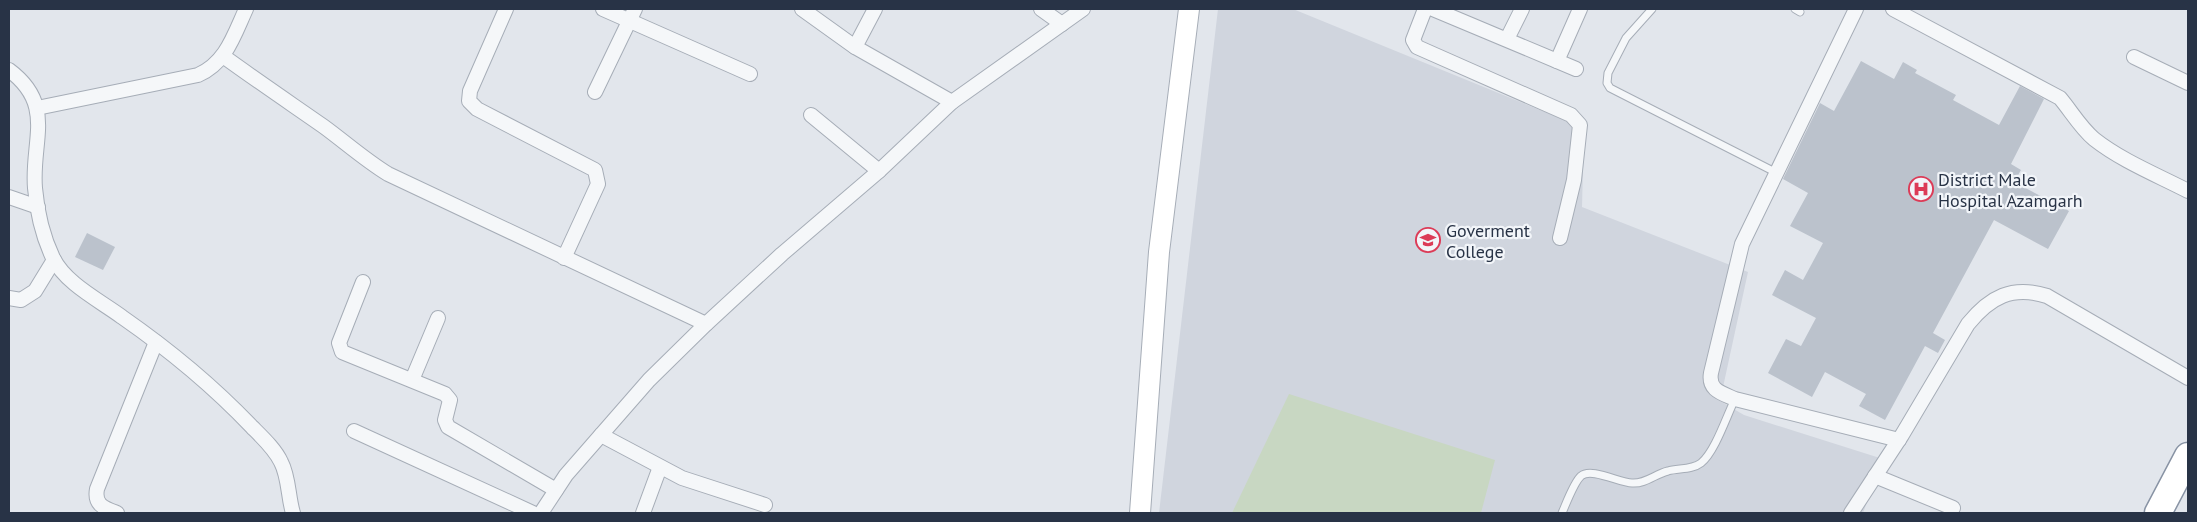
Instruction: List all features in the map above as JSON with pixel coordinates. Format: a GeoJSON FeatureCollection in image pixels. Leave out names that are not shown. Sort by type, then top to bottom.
{"type":"FeatureCollection","features":[{"type":"Feature","properties":{"kind":"highway"},"geometry":{"type":"LineString","coordinates":[[2158,513],[2188,456]]}},
{"type":"Feature","properties":{"kind":"highway"},"geometry":{"type":"LineString","coordinates":[[2176,513],[2188,491]]}},
{"type":"Feature","properties":{"kind":"street"},"geometry":{"type":"LineString","coordinates":[[37,108],[198,75],[210,70],[223,56],[246,9]]}},
{"type":"Feature","properties":{"kind":"street"},"geometry":{"type":"LineString","coordinates":[[506,9],[470,91],[469,101],[477,109],[595,170],[598,184],[564,258]]}},
{"type":"Feature","properties":{"kind":"street"},"geometry":{"type":"LineString","coordinates":[[604,9],[632,14],[750,74]]}},
{"type":"Feature","properties":{"kind":"street"},"geometry":{"type":"LineString","coordinates":[[802,9],[855,47],[952,102]]}},
{"type":"Feature","properties":{"kind":"street"},"geometry":{"type":"LineString","coordinates":[[855,47],[875,9]]}},
{"type":"Feature","properties":{"kind":"street"},"geometry":{"type":"LineString","coordinates":[[1041,9],[1062,24]]}},
{"type":"Feature","properties":{"kind":"street"},"geometry":{"type":"LineString","coordinates":[[541,513],[566,475],[649,380],[706,324],[782,254],[879,171],[952,102],[1083,9]]}},
{"type":"Feature","properties":{"kind":"street"},"geometry":{"type":"LineString","coordinates":[[1140,513],[1159,252],[1189,9]]}},
{"type":"Feature","properties":{"kind":"street"},"geometry":{"type":"LineString","coordinates":[[1425,9],[1413,40],[1417,46],[1555,108],[1575,118],[1580,125],[1574,180],[1560,238]]}},
{"type":"Feature","properties":{"kind":"street"},"geometry":{"type":"LineString","coordinates":[[1433,9],[1576,69]]}},
{"type":"Feature","properties":{"kind":"street"},"geometry":{"type":"LineString","coordinates":[[1507,39],[1522,9]]}},
{"type":"Feature","properties":{"kind":"street"},"geometry":{"type":"LineString","coordinates":[[1557,61],[1580,9]]}},
{"type":"Feature","properties":{"kind":"street"},"geometry":{"type":"LineString","coordinates":[[1856,9],[1742,244],[1711,372],[1711,384],[1714,389],[1735,399],[1898,440]]}},
{"type":"Feature","properties":{"kind":"street"},"geometry":{"type":"LineString","coordinates":[[1893,9],[2060,98],[2094,139],[2120,156],[2188,191]]}},
{"type":"Feature","properties":{"kind":"street"},"geometry":{"type":"LineString","coordinates":[[595,92],[632,14]]}},
{"type":"Feature","properties":{"kind":"street"},"geometry":{"type":"LineString","coordinates":[[223,56],[281,99],[322,125],[369,163],[388,174],[706,324]]}},
{"type":"Feature","properties":{"kind":"street"},"geometry":{"type":"LineString","coordinates":[[2134,56],[2188,83]]}},
{"type":"Feature","properties":{"kind":"street"},"geometry":{"type":"LineString","coordinates":[[9,70],[28,88],[37,108],[35,187],[48,246],[54,260],[69,278],[156,342],[220,396],[274,451],[285,470],[293,513]]}},
{"type":"Feature","properties":{"kind":"street"},"geometry":{"type":"LineString","coordinates":[[811,115],[879,171]]}},
{"type":"Feature","properties":{"kind":"street"},"geometry":{"type":"LineString","coordinates":[[9,197],[38,207]]}},
{"type":"Feature","properties":{"kind":"street"},"geometry":{"type":"LineString","coordinates":[[9,298],[21,300],[35,291],[54,260]]}},
{"type":"Feature","properties":{"kind":"street"},"geometry":{"type":"LineString","coordinates":[[363,282],[339,343],[339,348],[346,355],[440,391],[448,396],[450,400],[445,420],[451,429],[556,490]]}},
{"type":"Feature","properties":{"kind":"street"},"geometry":{"type":"LineString","coordinates":[[1851,513],[1898,440],[1968,324],[1980,309],[2002,294],[2031,291],[2047,296],[2188,378]]}},
{"type":"Feature","properties":{"kind":"street"},"geometry":{"type":"LineString","coordinates":[[412,380],[438,318]]}},
{"type":"Feature","properties":{"kind":"street"},"geometry":{"type":"LineString","coordinates":[[117,513],[102,508],[96,497],[97,489],[156,342]]}},
{"type":"Feature","properties":{"kind":"street"},"geometry":{"type":"LineString","coordinates":[[354,431],[533,513]]}},
{"type":"Feature","properties":{"kind":"street"},"geometry":{"type":"LineString","coordinates":[[601,435],[682,478],[764,505]]}},
{"type":"Feature","properties":{"kind":"street"},"geometry":{"type":"LineString","coordinates":[[643,513],[660,467]]}},
{"type":"Feature","properties":{"kind":"street"},"geometry":{"type":"LineString","coordinates":[[1875,476],[1953,508]]}},
{"type":"Feature","properties":{"kind":"lane"},"geometry":{"type":"LineString","coordinates":[[1652,9],[1626,38],[1608,73],[1607,83],[1610,88],[1777,173]]}},
{"type":"Feature","properties":{"kind":"lane"},"geometry":{"type":"LineString","coordinates":[[1562,513],[1582,474],[1594,473],[1631,483],[1642,483],[1657,474],[1702,463],[1710,451],[1735,399]]}},
{"type":"Feature","properties":{"kind":"shaded area","name":"Goverment College"},"geometry":{"type":"Polygon","coordinates":[[[1218,9],[1293,9],[1584,128],[1582,207],[1748,272],[1720,401],[1744,415],[1883,459],[1863,513],[1159,513],[1218,9]]]}},
{"type":"Feature","properties":{"kind":"green space"},"geometry":{"type":"Polygon","coordinates":[[[1289,394],[1495,460],[1481,513],[1232,513],[1289,394]]]}},
{"type":"Feature","properties":{"kind":"building"},"geometry":{"type":"Polygon","coordinates":[[[1861,61],[1894,79],[1903,62],[1917,70],[1915,73],[1956,95],[1953,100],[1999,125],[2020,86],[2044,99],[2011,164],[2021,170],[2014,182],[2069,211],[2048,249],[1994,220],[1933,333],[1945,340],[1938,353],[1925,346],[1885,420],[1859,406],[1866,394],[1825,372],[1812,397],[1768,373],[1786,339],[1801,346],[1816,318],[1772,295],[1785,270],[1803,280],[1823,243],[1790,226],[1808,193],[1783,179],[1820,103],[1834,111],[1861,61]]]}},
{"type":"Feature","properties":{"kind":"building"},"geometry":{"type":"Polygon","coordinates":[[[87,233],[115,247],[103,270],[75,257],[87,233]]]}},
{"type":"Feature","properties":{"kind":"place","name":"District Male Hospital Azamgarh"},"geometry":{"type":"Point","coordinates":[1921,189]}},
{"type":"Feature","properties":{"kind":"place","name":"Goverment College"},"geometry":{"type":"Point","coordinates":[1428,240]}}]}
